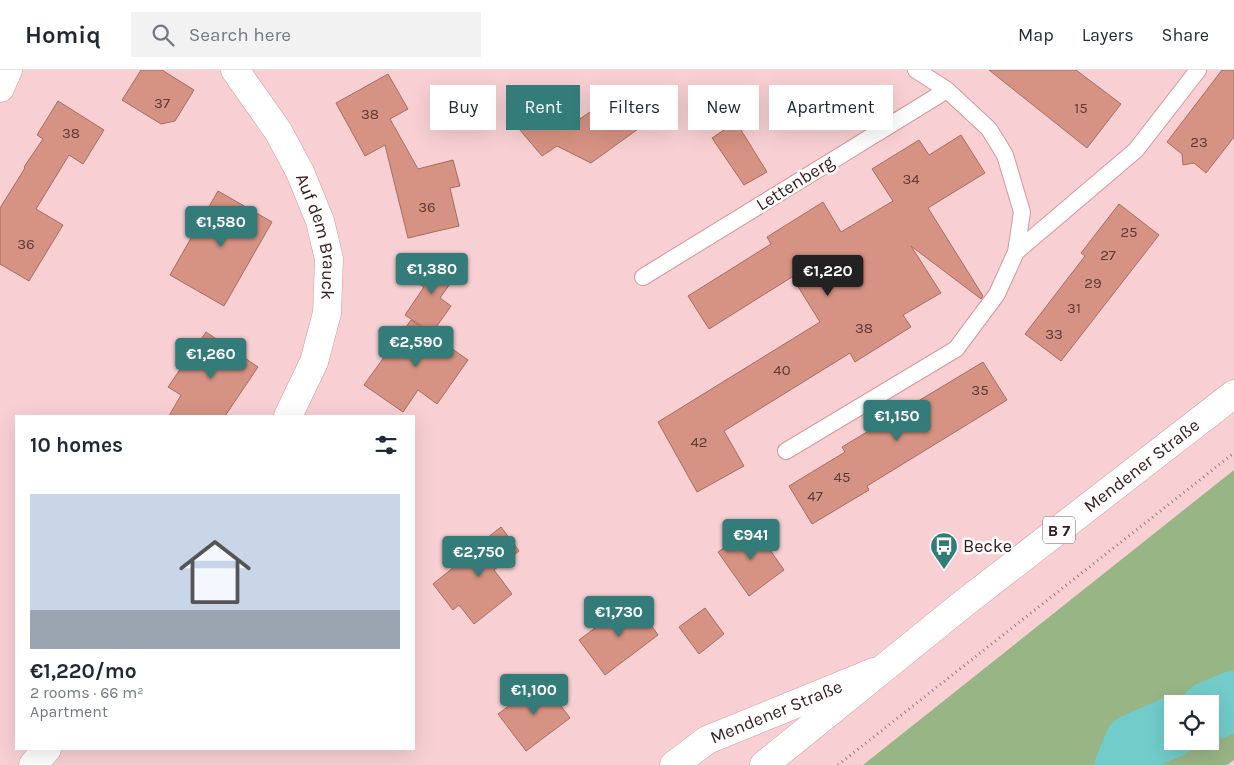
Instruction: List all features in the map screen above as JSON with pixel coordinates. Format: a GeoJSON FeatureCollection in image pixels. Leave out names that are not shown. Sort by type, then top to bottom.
{"type":"FeatureCollection","features":[{"type":"Feature","properties":{"kind":"street"},"geometry":{"type":"LineString","coordinates":[[0,88],[8,70]]}},
{"type":"Feature","properties":{"kind":"street","name":"Auf dem Brauck"},"geometry":{"type":"LineString","coordinates":[[235,70],[278,131],[300,172],[320,221],[329,259],[327,313],[314,362],[288,415]]}},
{"type":"Feature","properties":{"kind":"street","name":"Mendener Straße"},"geometry":{"type":"LineString","coordinates":[[764,765],[963,604],[1234,394]]}},
{"type":"Feature","properties":{"kind":"street","name":"Mendener Straße"},"geometry":{"type":"LineString","coordinates":[[674,765],[707,740],[885,668]]}},
{"type":"Feature","properties":{"kind":"street"},"geometry":{"type":"LineString","coordinates":[[33,765],[46,750]]}},
{"type":"Feature","properties":{"kind":"lane"},"geometry":{"type":"LineString","coordinates":[[786,452],[956,349],[997,294],[1016,252],[1022,212],[1005,155],[989,129],[947,90],[916,70]]}},
{"type":"Feature","properties":{"kind":"lane"},"geometry":{"type":"LineString","coordinates":[[1016,252],[1136,150],[1198,70]]}},
{"type":"Feature","properties":{"kind":"lane","name":"Lettenberg"},"geometry":{"type":"LineString","coordinates":[[643,277],[947,90]]}},
{"type":"Feature","properties":{"kind":"path"},"geometry":{"type":"LineString","coordinates":[[838,765],[1234,453]]}},
{"type":"Feature","properties":{"kind":"green space"},"geometry":{"type":"Polygon","coordinates":[[[1234,470],[1234,760],[1227,765],[863,765],[1234,470]]]}},
{"type":"Feature","properties":{"kind":"building"},"geometry":{"type":"Polygon","coordinates":[[[141,70],[162,70],[194,90],[175,121],[161,124],[122,100],[141,70]]]}},
{"type":"Feature","properties":{"kind":"building"},"geometry":{"type":"Polygon","coordinates":[[[989,70],[1076,70],[1121,104],[1087,148],[989,70]]]}},
{"type":"Feature","properties":{"kind":"building"},"geometry":{"type":"Polygon","coordinates":[[[1222,70],[1234,70],[1234,137],[1206,173],[1194,163],[1183,165],[1182,154],[1167,142],[1222,70]]]}},
{"type":"Feature","properties":{"kind":"building"},"geometry":{"type":"Polygon","coordinates":[[[388,74],[408,109],[390,119],[418,169],[453,160],[460,186],[450,188],[459,226],[408,238],[385,145],[365,156],[336,103],[388,74]]]}},
{"type":"Feature","properties":{"kind":"building"},"geometry":{"type":"Polygon","coordinates":[[[58,101],[104,130],[83,164],[69,155],[36,209],[63,225],[29,281],[0,264],[0,208],[43,139],[37,135],[58,101]]]}},
{"type":"Feature","properties":{"kind":"building"},"geometry":{"type":"Polygon","coordinates":[[[590,112],[590,130],[637,130],[591,163],[557,146],[542,156],[520,130],[580,130],[580,119],[590,112]]]}},
{"type":"Feature","properties":{"kind":"building"},"geometry":{"type":"Polygon","coordinates":[[[724,130],[741,130],[767,172],[744,185],[712,138],[724,130]]]}},
{"type":"Feature","properties":{"kind":"building"},"geometry":{"type":"Polygon","coordinates":[[[961,135],[985,173],[928,208],[983,296],[981,299],[911,246],[941,293],[903,315],[911,327],[855,362],[850,353],[724,431],[744,466],[697,492],[658,422],[820,322],[792,277],[709,329],[688,296],[771,244],[767,237],[823,202],[841,232],[893,201],[872,169],[919,140],[929,155],[961,135]]]}},
{"type":"Feature","properties":{"kind":"building"},"geometry":{"type":"Polygon","coordinates":[[[218,191],[272,222],[224,306],[170,275],[218,191]]]}},
{"type":"Feature","properties":{"kind":"building"},"geometry":{"type":"Polygon","coordinates":[[[1119,204],[1159,235],[1061,361],[1025,334],[1085,256],[1081,253],[1119,204]]]}},
{"type":"Feature","properties":{"kind":"building"},"geometry":{"type":"Polygon","coordinates":[[[433,256],[457,274],[440,298],[451,306],[432,333],[405,315],[424,287],[415,281],[433,256]]]}},
{"type":"Feature","properties":{"kind":"building"},"geometry":{"type":"Polygon","coordinates":[[[411,320],[468,360],[437,404],[418,390],[403,412],[364,385],[411,320]]]}},
{"type":"Feature","properties":{"kind":"building"},"geometry":{"type":"Polygon","coordinates":[[[206,332],[258,367],[226,415],[170,415],[181,395],[168,387],[206,332]]]}},
{"type":"Feature","properties":{"kind":"building"},"geometry":{"type":"Polygon","coordinates":[[[983,362],[1007,400],[867,486],[869,490],[812,524],[789,486],[845,452],[842,447],[983,362]]]}},
{"type":"Feature","properties":{"kind":"building"},"geometry":{"type":"Polygon","coordinates":[[[501,527],[519,551],[494,570],[512,594],[474,624],[459,605],[453,610],[433,584],[501,527]]]}},
{"type":"Feature","properties":{"kind":"building"},"geometry":{"type":"Polygon","coordinates":[[[754,527],[784,570],[749,596],[718,552],[754,527]]]}},
{"type":"Feature","properties":{"kind":"building"},"geometry":{"type":"Polygon","coordinates":[[[633,600],[658,635],[605,675],[579,640],[633,600]]]}},
{"type":"Feature","properties":{"kind":"building"},"geometry":{"type":"Polygon","coordinates":[[[705,608],[724,634],[699,654],[679,627],[705,608]]]}},
{"type":"Feature","properties":{"kind":"building"},"geometry":{"type":"Polygon","coordinates":[[[542,681],[570,718],[526,751],[498,714],[542,681]]]}},
{"type":"Feature","properties":{"kind":"waterway"},"geometry":{"type":"LineString","coordinates":[[1219,707],[1234,701]]}},
{"type":"Feature","properties":{"kind":"waterway"},"geometry":{"type":"LineString","coordinates":[[1125,765],[1134,744],[1164,731]]}},
{"type":"Feature","properties":{"kind":"place","name":"Becke"},"geometry":{"type":"Point","coordinates":[944,570]}}]}
